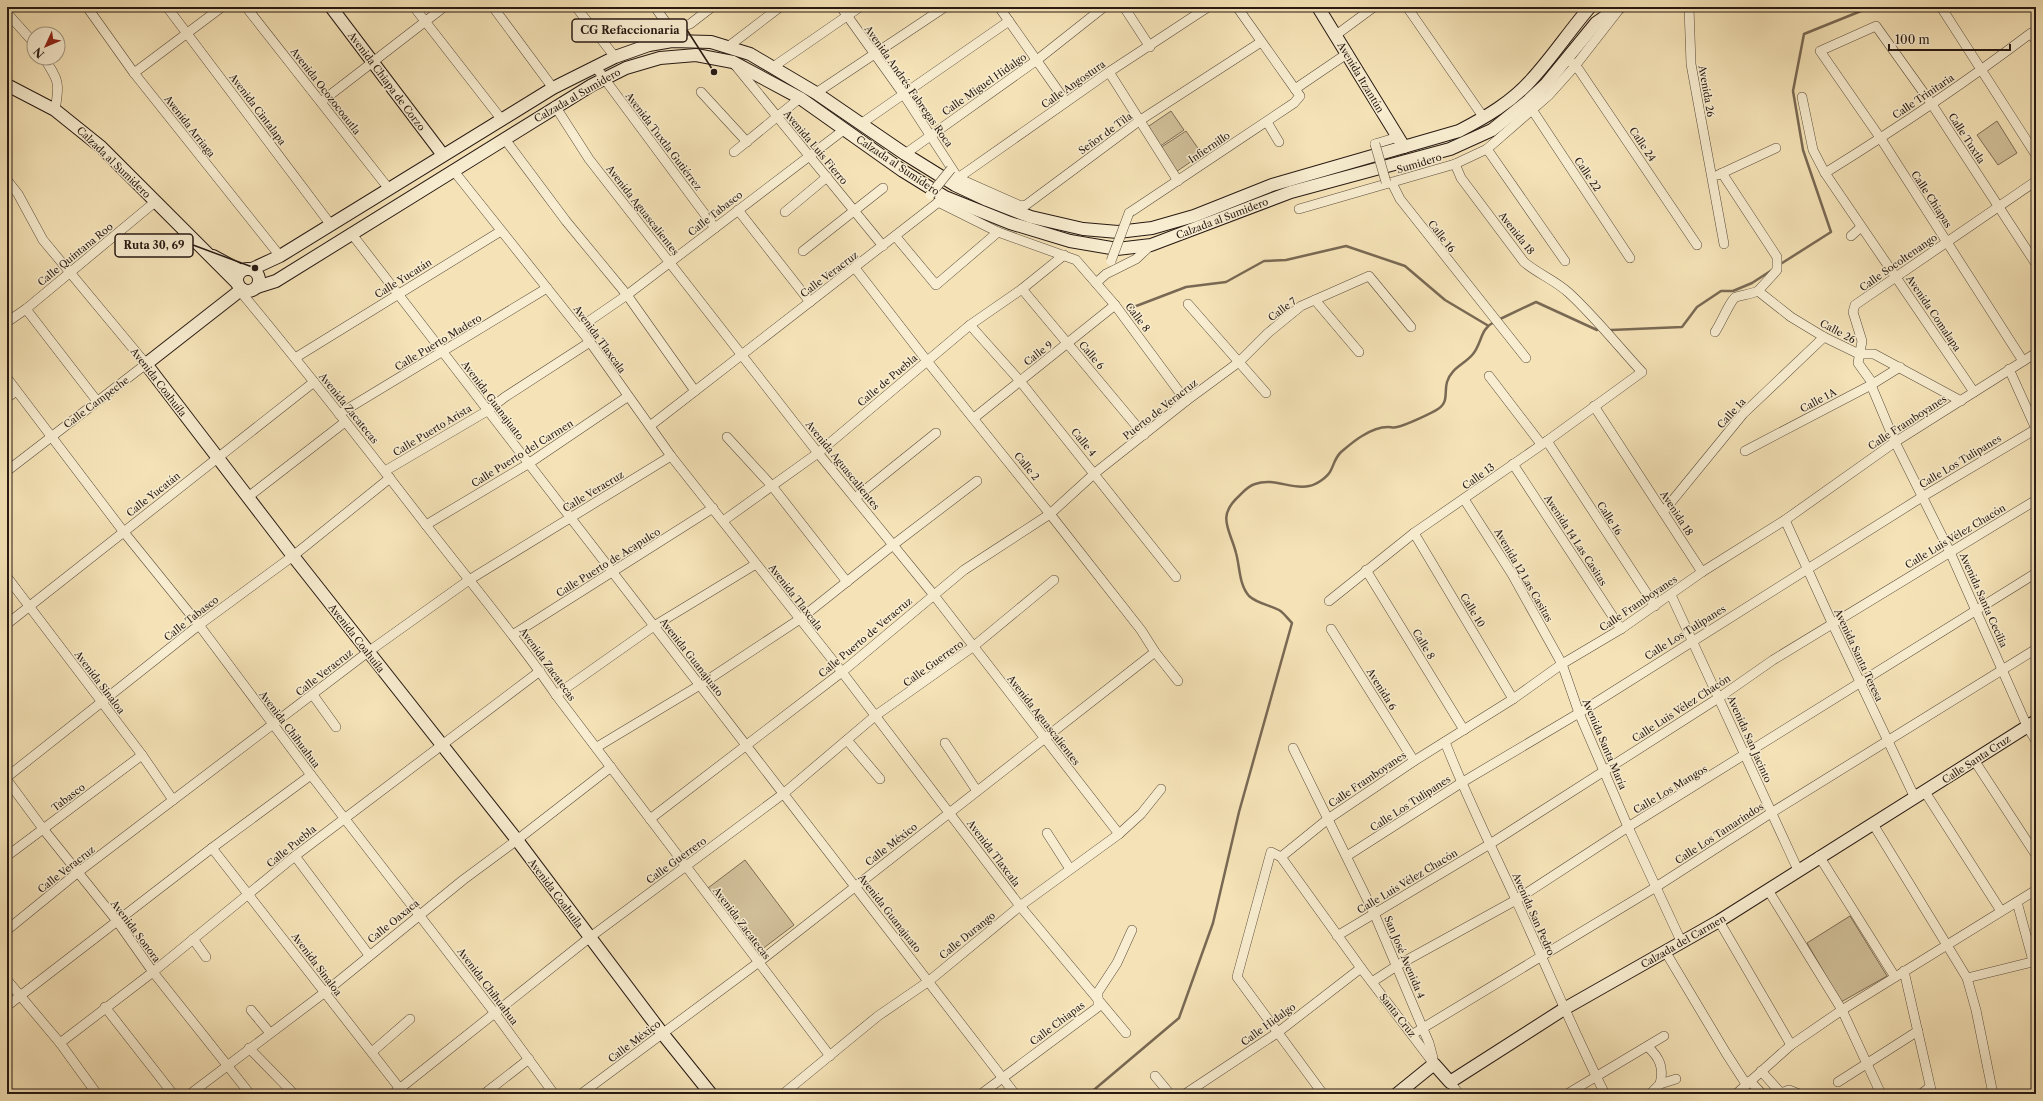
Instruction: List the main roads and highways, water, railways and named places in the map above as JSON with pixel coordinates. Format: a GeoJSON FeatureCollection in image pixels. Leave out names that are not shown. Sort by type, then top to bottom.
{"type":"FeatureCollection","features":[{"type":"Feature","properties":{"kind":"main road","name":"Avenida Chiapa de Corzo"},"geometry":{"type":"LineString","coordinates":[[331,7],[443,155]]}},
{"type":"Feature","properties":{"kind":"main road","name":"Avenida Itzantún"},"geometry":{"type":"LineString","coordinates":[[1318,7],[1348,53],[1401,142]]}},
{"type":"Feature","properties":{"kind":"main road","name":"Calzada al Sumidero"},"geometry":{"type":"LineString","coordinates":[[210,254],[246,270],[280,256],[553,88],[615,57],[649,45],[678,41],[698,41],[729,46],[750,54],[816,93],[862,123],[905,154],[957,182],[986,200],[1031,217],[1083,229],[1118,232],[1152,228],[1194,216],[1272,185],[1401,142],[1459,131],[1484,118],[1512,98],[1531,81],[1590,7]]}},
{"type":"Feature","properties":{"kind":"main road","name":"Calzada al Sumidero"},"geometry":{"type":"LineString","coordinates":[[257,287],[276,281],[555,106],[604,78],[637,64],[672,56],[696,56],[733,62],[800,98],[903,171],[939,202],[1070,241],[1117,248],[1151,245],[1291,192],[1450,149],[1492,130],[1530,106],[1571,62],[1596,23],[1620,7]]}},
{"type":"Feature","properties":{"kind":"main road","name":"Calzada al Sumidero"},"geometry":{"type":"LineString","coordinates":[[7,85],[55,110],[101,147],[155,202],[210,254],[240,288]]}},
{"type":"Feature","properties":{"kind":"main road"},"geometry":{"type":"LineString","coordinates":[[246,270],[259,277],[257,287],[251,290],[240,288],[238,277],[246,270]]}},
{"type":"Feature","properties":{"kind":"main road","name":"Calle Campeche"},"geometry":{"type":"LineString","coordinates":[[146,364],[240,288]]}},
{"type":"Feature","properties":{"kind":"main road","name":"Avenida Coahuila"},"geometry":{"type":"LineString","coordinates":[[146,364],[441,746],[517,840],[589,938],[710,1094]]}},
{"type":"Feature","properties":{"kind":"main road","name":"Calle Santa Cruz"},"geometry":{"type":"LineString","coordinates":[[1920,795],[2032,724]]}},
{"type":"Feature","properties":{"kind":"main road","name":"Calzada del Carmen"},"geometry":{"type":"LineString","coordinates":[[1450,1082],[1564,1009],[1718,921],[1819,856],[1920,795]]}},
{"type":"Feature","properties":{"kind":"main road","name":"Santa Cruz"},"geometry":{"type":"LineString","coordinates":[[1397,1094],[1434,1064],[1450,1082]]}},
{"type":"Feature","properties":{"kind":"waterway"},"geometry":{"type":"LineString","coordinates":[[1779,265],[1831,232],[1803,150],[1793,91],[1804,34],[1871,7]]}},
{"type":"Feature","properties":{"kind":"waterway"},"geometry":{"type":"LineString","coordinates":[[1131,308],[1186,287],[1226,282],[1264,261],[1286,260],[1346,246],[1405,266],[1445,300],[1487,325]]}},
{"type":"Feature","properties":{"kind":"waterway"},"geometry":{"type":"LineString","coordinates":[[1611,330],[1682,327],[1697,307],[1721,291],[1733,291],[1752,283],[1772,270]]}},
{"type":"Feature","properties":{"kind":"waterway"},"geometry":{"type":"LineString","coordinates":[[1498,320],[1536,302],[1597,330]]}},
{"type":"Feature","properties":{"kind":"waterway"},"geometry":{"type":"LineString","coordinates":[[1089,1094],[1179,1018],[1213,923],[1239,812],[1292,623],[1279,610],[1256,601],[1249,596],[1243,587],[1236,553],[1228,530],[1226,517],[1228,510],[1232,503],[1244,491],[1255,484],[1269,482],[1302,487],[1315,484],[1325,478],[1341,452],[1362,436],[1371,431],[1385,427],[1401,426],[1438,409],[1444,403],[1446,386],[1449,377],[1473,354],[1486,328],[1494,322]]}},
{"type":"Feature","properties":{"kind":"place","name":"CG Refaccionaria"},"geometry":{"type":"Point","coordinates":[714,72]}},
{"type":"Feature","properties":{"kind":"place","name":"Ruta 30, 69"},"geometry":{"type":"Point","coordinates":[255,268]}}]}
